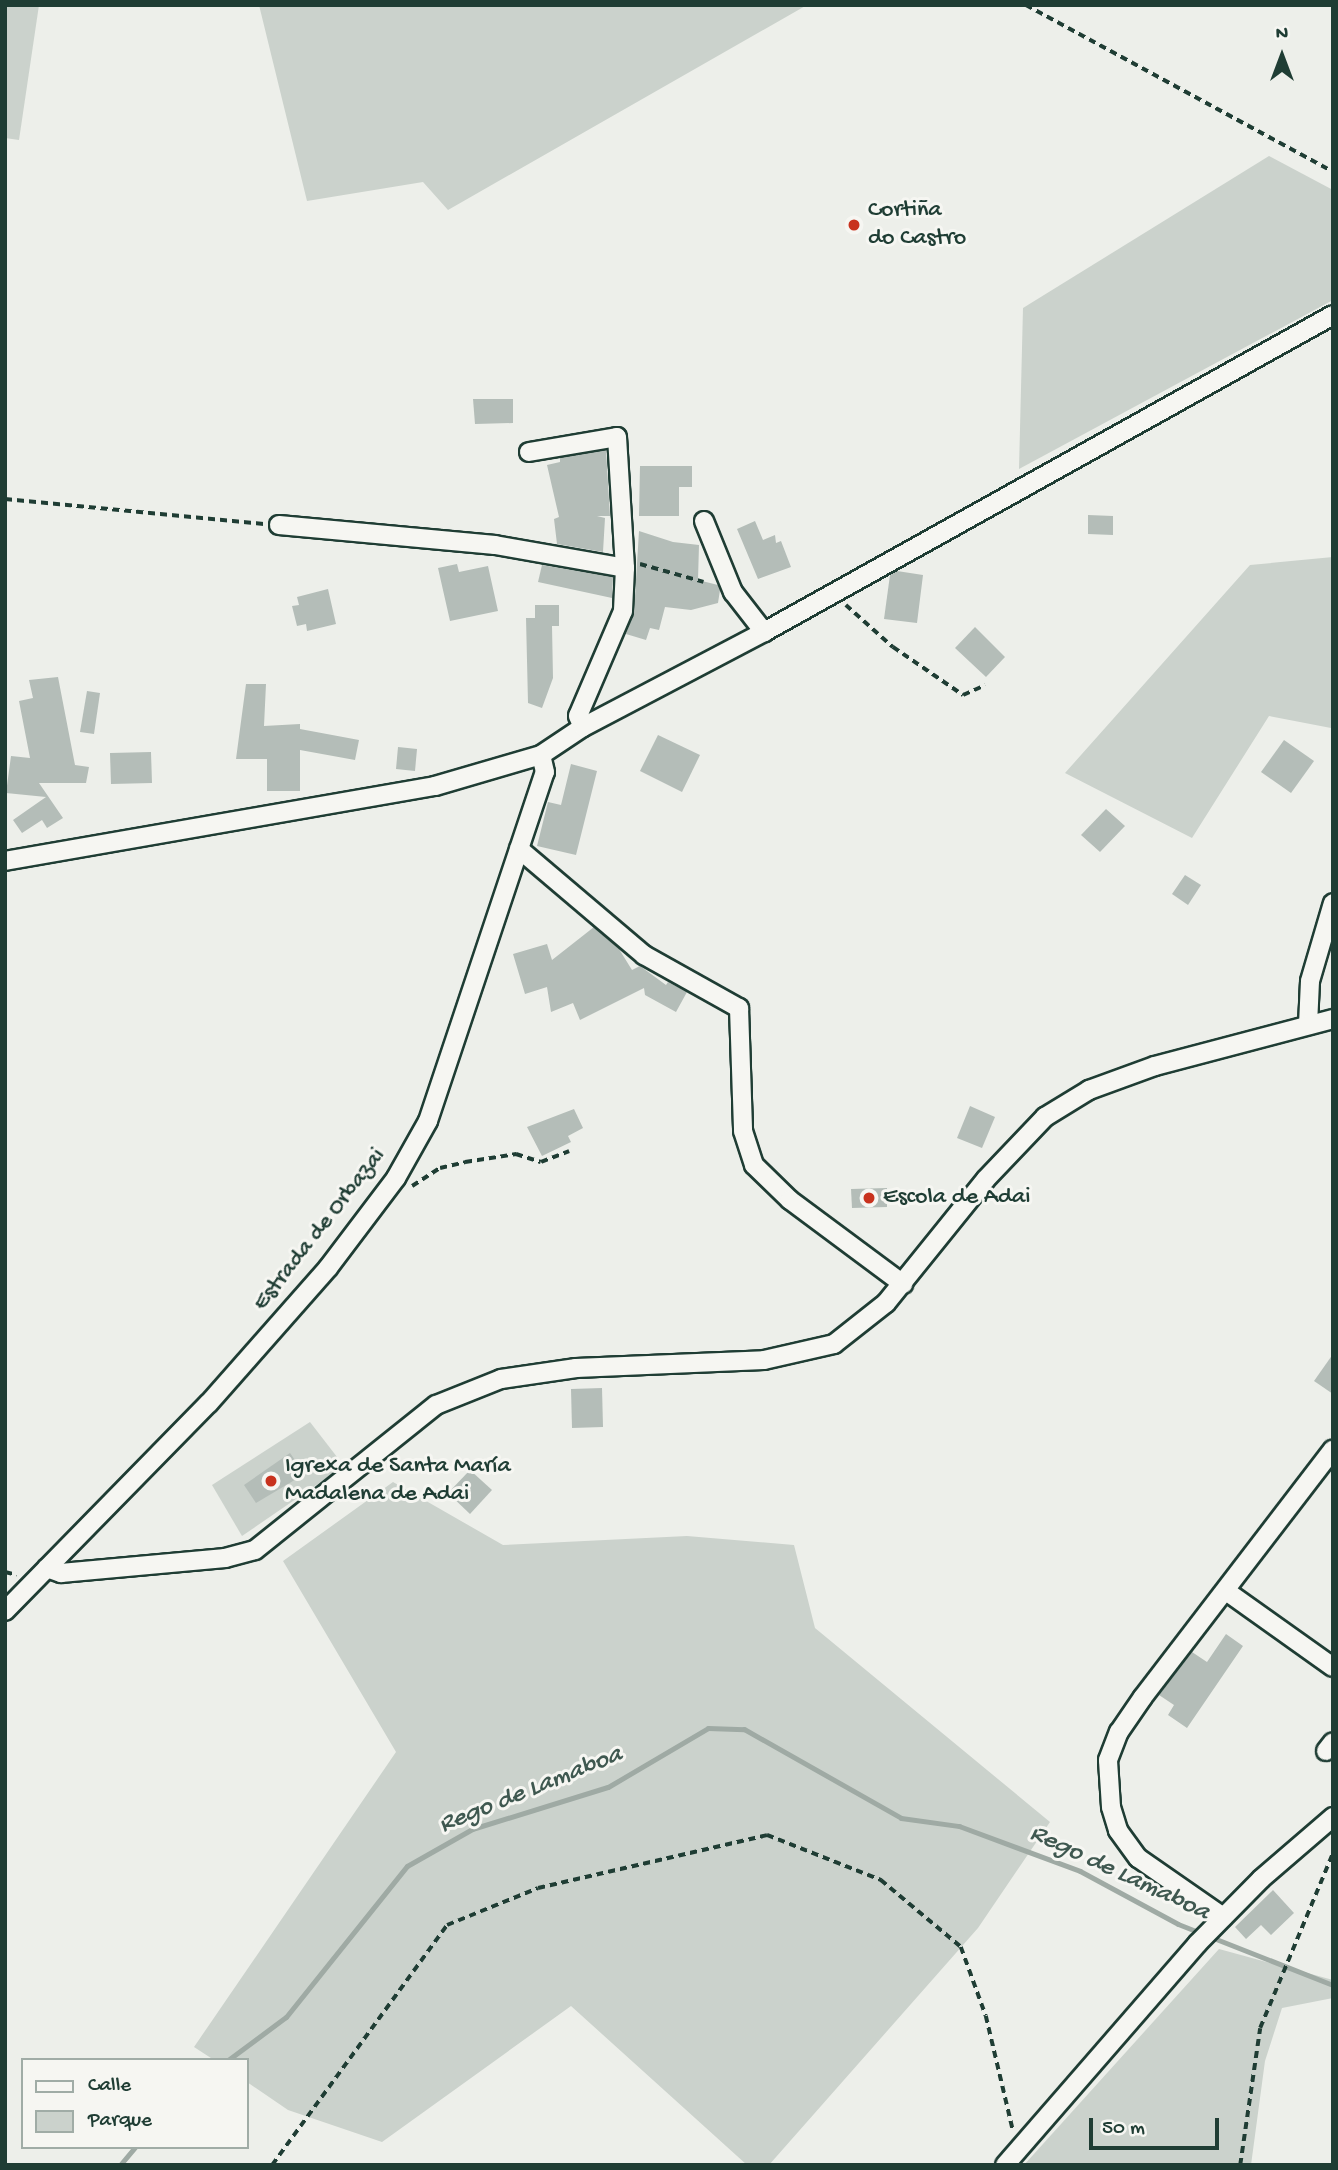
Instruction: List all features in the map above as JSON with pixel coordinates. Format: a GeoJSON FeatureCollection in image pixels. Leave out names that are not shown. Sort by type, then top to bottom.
{"type":"FeatureCollection","features":[{"type":"Feature","properties":{"kind":"street"},"geometry":{"type":"LineString","coordinates":[[5,861],[435,786],[541,755],[583,727],[834,594],[1333,316]]}},
{"type":"Feature","properties":{"kind":"street"},"geometry":{"type":"LineString","coordinates":[[528,452],[617,437],[625,564],[623,611],[578,716],[583,727]]}},
{"type":"Feature","properties":{"kind":"street"},"geometry":{"type":"LineString","coordinates":[[704,521],[733,592],[764,632]]}},
{"type":"Feature","properties":{"kind":"street"},"geometry":{"type":"LineString","coordinates":[[279,525],[495,545],[625,564]]}},
{"type":"Feature","properties":{"kind":"street","name":"Estrada de Orbazai"},"geometry":{"type":"LineString","coordinates":[[5,1611],[209,1403],[328,1268],[384,1193],[428,1121],[545,772],[541,755]]}},
{"type":"Feature","properties":{"kind":"street"},"geometry":{"type":"LineString","coordinates":[[519,849],[644,956],[739,1008],[743,1131],[754,1165],[801,1209],[903,1284]]}},
{"type":"Feature","properties":{"kind":"street"},"geometry":{"type":"LineString","coordinates":[[1308,1025],[1310,981],[1333,903]]}},
{"type":"Feature","properties":{"kind":"street"},"geometry":{"type":"LineString","coordinates":[[47,1568],[61,1573],[87,1571],[225,1558],[255,1550],[436,1405],[501,1378],[576,1368],[764,1360],[834,1344],[886,1303],[986,1179],[1045,1117],[1089,1090],[1155,1066],[1333,1019]]}},
{"type":"Feature","properties":{"kind":"street"},"geometry":{"type":"LineString","coordinates":[[1223,1917],[1138,1858],[1118,1830],[1111,1807],[1108,1760],[1119,1732],[1143,1697],[1333,1449]]}},
{"type":"Feature","properties":{"kind":"street"},"geometry":{"type":"LineString","coordinates":[[68,1547],[87,1571]]}},
{"type":"Feature","properties":{"kind":"street"},"geometry":{"type":"LineString","coordinates":[[1226,1591],[1333,1667]]}},
{"type":"Feature","properties":{"kind":"street"},"geometry":{"type":"LineString","coordinates":[[1005,2165],[1223,1917],[1333,1817]]}},
{"type":"Feature","properties":{"kind":"path"},"geometry":{"type":"LineString","coordinates":[[1026,5],[1333,172]]}},
{"type":"Feature","properties":{"kind":"path"},"geometry":{"type":"LineString","coordinates":[[5,499],[279,525]]}},
{"type":"Feature","properties":{"kind":"path"},"geometry":{"type":"LineString","coordinates":[[625,564],[704,582]]}},
{"type":"Feature","properties":{"kind":"path"},"geometry":{"type":"LineString","coordinates":[[834,594],[893,647],[963,695],[985,685]]}},
{"type":"Feature","properties":{"kind":"path"},"geometry":{"type":"LineString","coordinates":[[384,1193],[397,1195],[440,1168],[465,1162],[516,1154],[541,1162],[569,1151]]}},
{"type":"Feature","properties":{"kind":"path"},"geometry":{"type":"LineString","coordinates":[[272,2165],[447,1925],[538,1888],[767,1835],[881,1880],[961,1947],[986,2016],[1017,2149]]}},
{"type":"Feature","properties":{"kind":"path"},"geometry":{"type":"LineString","coordinates":[[1240,2165],[1260,2028],[1333,1853]]}},
{"type":"Feature","properties":{"kind":"green space"},"geometry":{"type":"Polygon","coordinates":[[[5,5],[39,5],[19,140],[5,138],[5,5]]]}},
{"type":"Feature","properties":{"kind":"green space"},"geometry":{"type":"Polygon","coordinates":[[[259,5],[807,5],[448,210],[423,182],[307,201],[259,5]]]}},
{"type":"Feature","properties":{"kind":"green space"},"geometry":{"type":"Polygon","coordinates":[[[1269,156],[1333,190],[1333,300],[1019,469],[1023,308],[1269,156]]]}},
{"type":"Feature","properties":{"kind":"green space"},"geometry":{"type":"Polygon","coordinates":[[[1333,557],[1331,728],[1269,716],[1192,838],[1065,773],[1250,565],[1333,557]]]}},
{"type":"Feature","properties":{"kind":"green space"},"geometry":{"type":"Polygon","coordinates":[[[310,1422],[344,1466],[242,1536],[212,1485],[310,1422]]]}},
{"type":"Feature","properties":{"kind":"green space"},"geometry":{"type":"Polygon","coordinates":[[[393,1482],[503,1545],[687,1536],[794,1545],[815,1628],[1050,1822],[978,1928],[769,2165],[747,2165],[571,2006],[382,2142],[288,2110],[248,2083],[248,2058],[211,2058],[194,2047],[396,1752],[283,1561],[393,1482]]]}},
{"type":"Feature","properties":{"kind":"green space"},"geometry":{"type":"Polygon","coordinates":[[[1219,1949],[1333,1980],[1333,1998],[1282,2008],[1265,2061],[1251,2165],[1024,2165],[1219,1949]]]}},
{"type":"Feature","properties":{"kind":"building"},"geometry":{"type":"Polygon","coordinates":[[[473,399],[513,399],[513,423],[475,424],[473,399]]]}},
{"type":"Feature","properties":{"kind":"building"},"geometry":{"type":"Polygon","coordinates":[[[606,450],[610,516],[597,516],[605,518],[603,552],[557,544],[554,519],[559,517],[547,465],[560,462],[560,458],[606,450]]]}},
{"type":"Feature","properties":{"kind":"building"},"geometry":{"type":"Polygon","coordinates":[[[640,466],[692,466],[692,487],[679,487],[679,516],[639,516],[640,466]]]}},
{"type":"Feature","properties":{"kind":"building"},"geometry":{"type":"Polygon","coordinates":[[[1088,515],[1113,516],[1113,535],[1088,534],[1088,515]]]}},
{"type":"Feature","properties":{"kind":"building"},"geometry":{"type":"Polygon","coordinates":[[[755,521],[763,540],[775,535],[776,543],[781,541],[791,567],[758,579],[737,529],[755,521]]]}},
{"type":"Feature","properties":{"kind":"building"},"geometry":{"type":"Polygon","coordinates":[[[639,531],[673,542],[699,545],[698,580],[718,585],[720,590],[718,603],[691,610],[665,607],[659,630],[650,628],[646,640],[626,634],[634,612],[639,531]]]}},
{"type":"Feature","properties":{"kind":"building"},"geometry":{"type":"Polygon","coordinates":[[[457,564],[459,572],[488,566],[498,611],[450,621],[438,568],[457,564]]]}},
{"type":"Feature","properties":{"kind":"building"},"geometry":{"type":"Polygon","coordinates":[[[542,565],[613,577],[612,598],[538,582],[542,565]]]}},
{"type":"Feature","properties":{"kind":"building"},"geometry":{"type":"Polygon","coordinates":[[[897,571],[923,575],[917,623],[884,619],[890,575],[897,571]]]}},
{"type":"Feature","properties":{"kind":"building"},"geometry":{"type":"Polygon","coordinates":[[[328,589],[336,624],[307,631],[306,624],[297,626],[292,606],[299,605],[297,597],[328,589]]]}},
{"type":"Feature","properties":{"kind":"building"},"geometry":{"type":"Polygon","coordinates":[[[535,605],[559,605],[559,626],[552,626],[553,678],[542,708],[528,703],[526,618],[535,618],[535,605]]]}},
{"type":"Feature","properties":{"kind":"building"},"geometry":{"type":"Polygon","coordinates":[[[975,627],[1005,657],[986,677],[955,648],[975,627]]]}},
{"type":"Feature","properties":{"kind":"building"},"geometry":{"type":"Polygon","coordinates":[[[58,677],[75,765],[89,767],[86,783],[39,783],[63,818],[47,828],[42,820],[22,833],[13,820],[46,797],[6,793],[11,756],[30,758],[19,701],[33,698],[29,680],[58,677]]]}},
{"type":"Feature","properties":{"kind":"building"},"geometry":{"type":"Polygon","coordinates":[[[246,684],[266,684],[264,726],[300,724],[300,729],[359,740],[355,760],[300,750],[300,791],[267,791],[267,759],[236,759],[246,684]]]}},
{"type":"Feature","properties":{"kind":"building"},"geometry":{"type":"Polygon","coordinates":[[[87,691],[100,693],[94,734],[80,732],[87,691]]]}},
{"type":"Feature","properties":{"kind":"building"},"geometry":{"type":"Polygon","coordinates":[[[658,735],[700,755],[682,792],[640,771],[658,735]]]}},
{"type":"Feature","properties":{"kind":"building"},"geometry":{"type":"Polygon","coordinates":[[[1284,740],[1314,761],[1291,793],[1261,772],[1284,740]]]}},
{"type":"Feature","properties":{"kind":"building"},"geometry":{"type":"Polygon","coordinates":[[[398,747],[417,749],[415,771],[396,769],[398,747]]]}},
{"type":"Feature","properties":{"kind":"building"},"geometry":{"type":"Polygon","coordinates":[[[151,752],[152,783],[111,784],[110,753],[151,752]]]}},
{"type":"Feature","properties":{"kind":"building"},"geometry":{"type":"Polygon","coordinates":[[[571,764],[597,771],[576,855],[537,846],[548,802],[561,805],[571,764]]]}},
{"type":"Feature","properties":{"kind":"building"},"geometry":{"type":"Polygon","coordinates":[[[1106,809],[1125,826],[1100,852],[1081,835],[1106,809]]]}},
{"type":"Feature","properties":{"kind":"building"},"geometry":{"type":"Polygon","coordinates":[[[1185,875],[1201,885],[1188,905],[1172,894],[1185,875]]]}},
{"type":"Feature","properties":{"kind":"building"},"geometry":{"type":"Polygon","coordinates":[[[594,927],[619,949],[632,970],[640,966],[666,985],[668,982],[687,992],[676,1012],[645,995],[644,988],[580,1020],[573,1003],[551,1012],[547,987],[525,994],[513,954],[547,944],[552,960],[594,927]]]}},
{"type":"Feature","properties":{"kind":"building"},"geometry":{"type":"Polygon","coordinates":[[[970,1106],[995,1117],[982,1148],[957,1138],[970,1106]]]}},
{"type":"Feature","properties":{"kind":"building"},"geometry":{"type":"Polygon","coordinates":[[[574,1109],[583,1128],[568,1136],[571,1142],[542,1156],[527,1127],[574,1109]]]}},
{"type":"Feature","properties":{"kind":"building","name":"Escola de Adai"},"geometry":{"type":"Polygon","coordinates":[[[887,1188],[887,1207],[852,1208],[851,1189],[887,1188]]]}},
{"type":"Feature","properties":{"kind":"building"},"geometry":{"type":"Polygon","coordinates":[[[1333,1354],[1333,1394],[1314,1381],[1333,1354]]]}},
{"type":"Feature","properties":{"kind":"building"},"geometry":{"type":"Polygon","coordinates":[[[602,1388],[603,1427],[572,1428],[571,1389],[602,1388]]]}},
{"type":"Feature","properties":{"kind":"building","name":"Igrexa de Santa María Madalena de Adai"},"geometry":{"type":"Polygon","coordinates":[[[290,1453],[302,1470],[298,1478],[256,1503],[244,1485],[290,1453]]]}},
{"type":"Feature","properties":{"kind":"building"},"geometry":{"type":"Polygon","coordinates":[[[470,1470],[492,1490],[470,1514],[448,1493],[470,1470]]]}},
{"type":"Feature","properties":{"kind":"building"},"geometry":{"type":"Polygon","coordinates":[[[1226,1634],[1243,1646],[1187,1728],[1168,1715],[1174,1705],[1159,1695],[1192,1652],[1207,1662],[1226,1634]]]}},
{"type":"Feature","properties":{"kind":"building"},"geometry":{"type":"Polygon","coordinates":[[[1273,1890],[1294,1913],[1271,1935],[1261,1925],[1246,1939],[1235,1927],[1273,1890]]]}},
{"type":"Feature","properties":{"kind":"waterway","name":"Rego de Lamaboa"},"geometry":{"type":"LineString","coordinates":[[231,2058],[286,2017],[407,1866],[472,1829],[608,1787],[708,1728],[744,1729],[901,1818],[959,1826],[1080,1871],[1178,1924],[1333,1985]]}},
{"type":"Feature","properties":{"kind":"waterway","name":"Rego de Lamaboa"},"geometry":{"type":"LineString","coordinates":[[120,2165],[133,2149]]}},
{"type":"Feature","properties":{"kind":"place","name":"Cortiña do Castro"},"geometry":{"type":"Point","coordinates":[854,225]}},
{"type":"Feature","properties":{"kind":"place","name":"Escola de Adai"},"geometry":{"type":"Point","coordinates":[869,1198]}},
{"type":"Feature","properties":{"kind":"place","name":"Igrexa de Santa María Madalena de Adai"},"geometry":{"type":"Point","coordinates":[271,1481]}}]}
